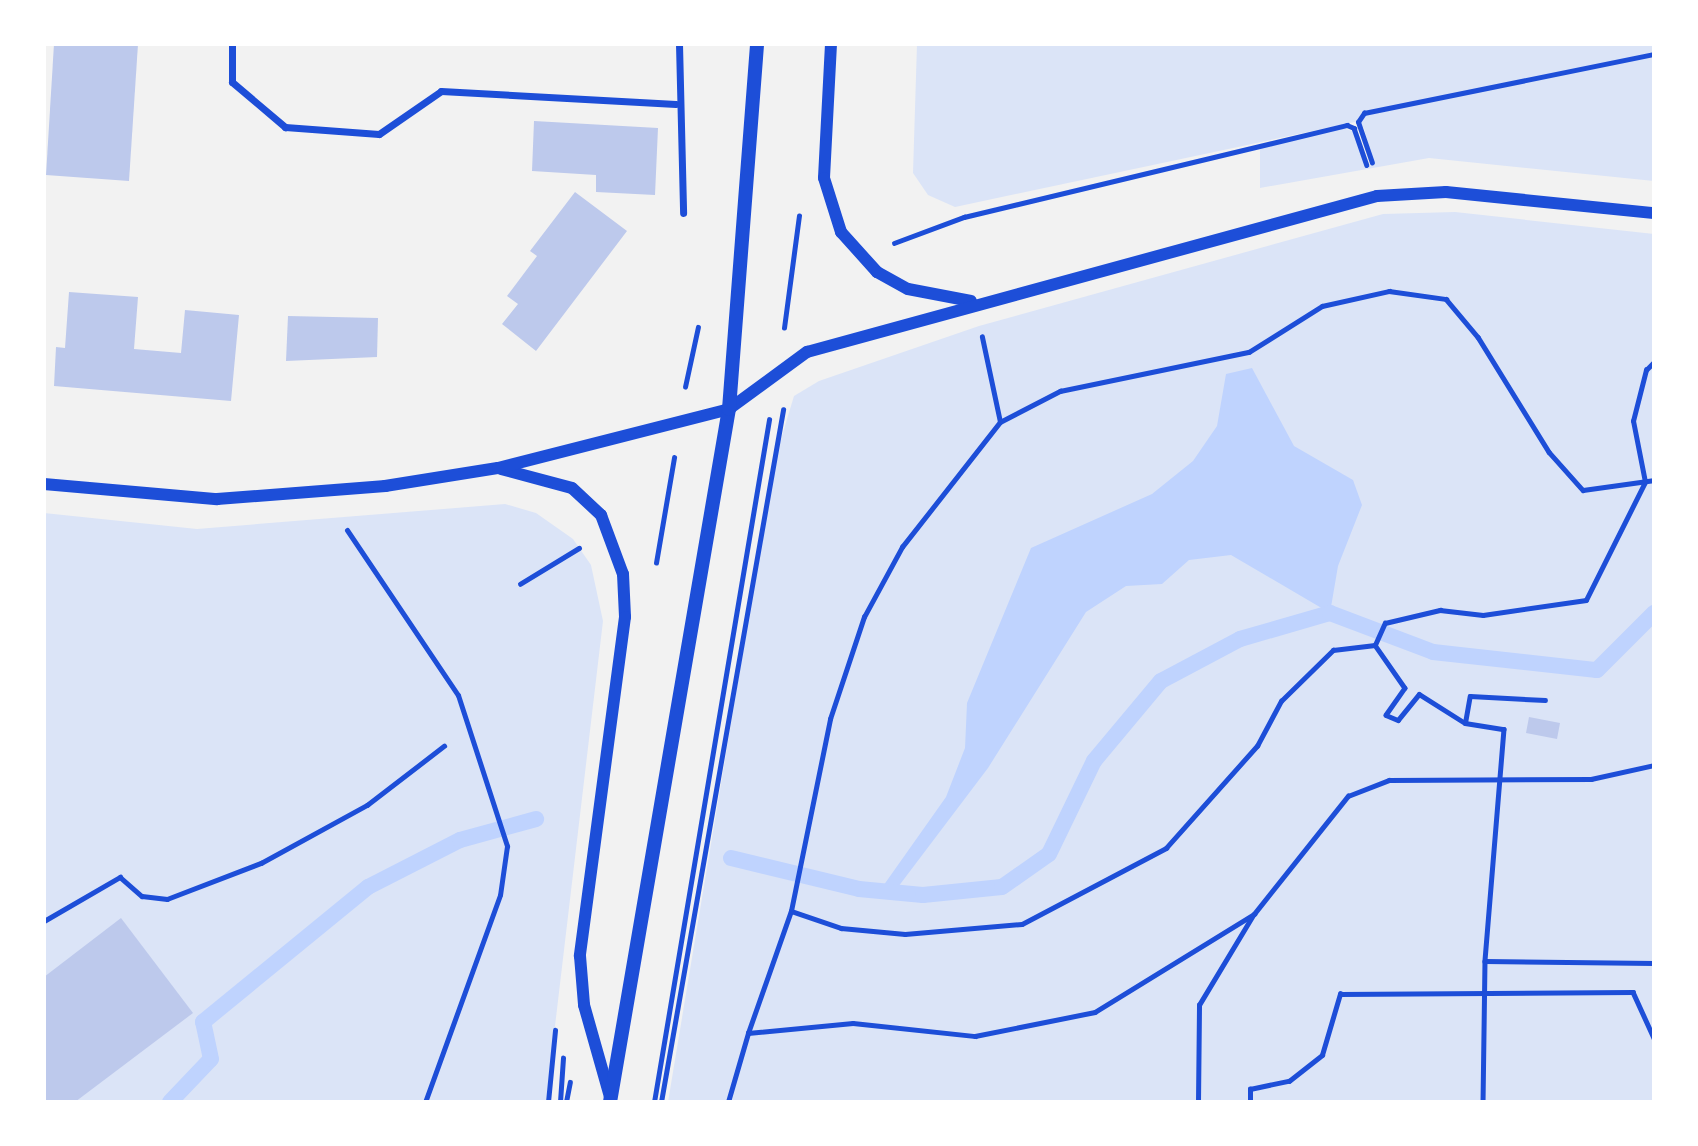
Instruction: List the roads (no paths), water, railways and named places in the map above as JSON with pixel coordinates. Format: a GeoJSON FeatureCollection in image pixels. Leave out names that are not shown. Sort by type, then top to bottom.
{"type":"FeatureCollection","features":[{"type":"Feature","properties":{"kind":"main road"},"geometry":{"type":"LineString","coordinates":[[610,1101],[729,409],[757,44]]}},
{"type":"Feature","properties":{"kind":"street"},"geometry":{"type":"LineString","coordinates":[[232,44],[232,82],[285,127],[379,134],[441,91],[676,104]]}},
{"type":"Feature","properties":{"kind":"street"},"geometry":{"type":"LineString","coordinates":[[679,44],[676,104],[683,213]]}},
{"type":"Feature","properties":{"kind":"street"},"geometry":{"type":"LineString","coordinates":[[831,44],[824,178],[841,232],[877,272],[908,289],[981,302]]}},
{"type":"Feature","properties":{"kind":"street"},"geometry":{"type":"LineString","coordinates":[[44,484],[217,499],[385,486],[498,468],[729,409],[778,369],[807,352],[981,302],[1377,196],[1458,193],[1654,213]]}},
{"type":"Feature","properties":{"kind":"street"},"geometry":{"type":"LineString","coordinates":[[498,468],[572,488],[601,515],[624,574],[625,617],[580,956],[584,1005],[610,1101]]}},
{"type":"Feature","properties":{"kind":"lane"},"geometry":{"type":"LineString","coordinates":[[347,530],[458,695],[497,800],[507,846],[500,895],[425,1102]]}},
{"type":"Feature","properties":{"kind":"water"},"geometry":{"type":"Polygon","coordinates":[[[1252,368],[1294,446],[1353,480],[1362,505],[1338,566],[1330,613],[1231,555],[1189,560],[1162,584],[1126,586],[1086,612],[988,768],[895,891],[881,889],[946,797],[965,748],[967,703],[1031,548],[1152,494],[1193,461],[1217,426],[1226,374],[1252,368]]]}},
{"type":"Feature","properties":{"kind":"waterway"},"geometry":{"type":"LineString","coordinates":[[731,858],[859,889],[923,895],[1002,887],[1049,854],[1094,761],[1161,681],[1240,639],[1330,613],[1433,652],[1597,670],[1654,613]]}},
{"type":"Feature","properties":{"kind":"waterway"},"geometry":{"type":"LineString","coordinates":[[170,1102],[211,1059],[203,1022],[368,887],[460,840],[536,819]]}}]}
